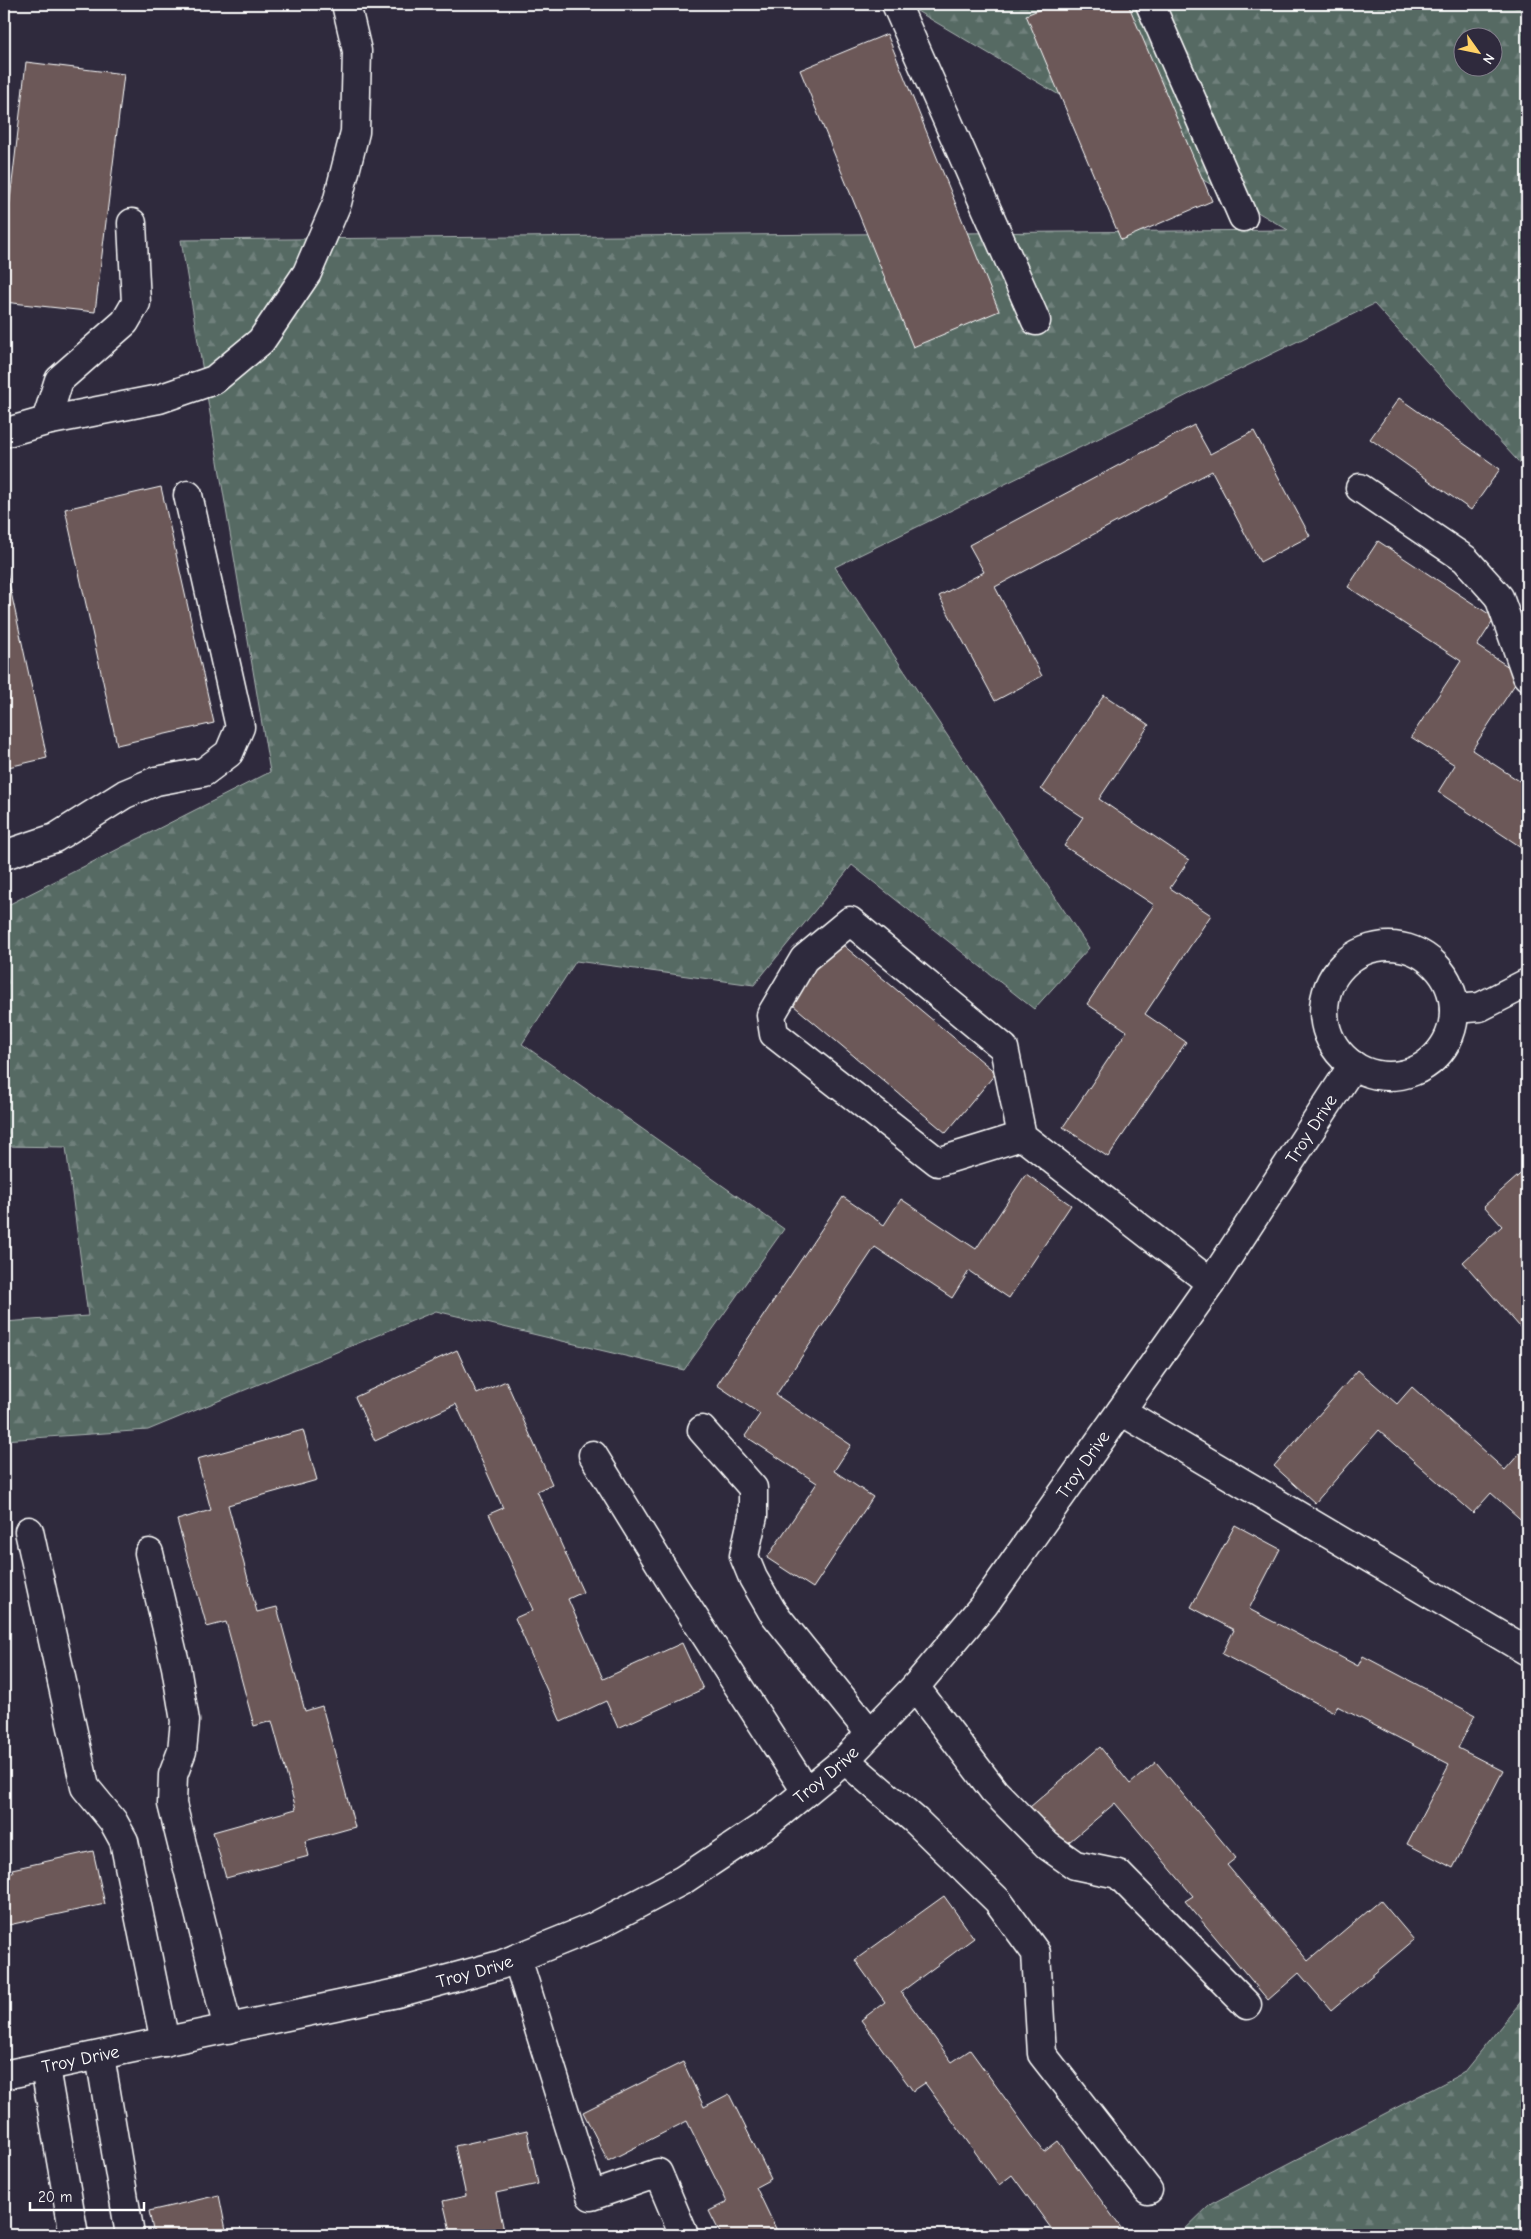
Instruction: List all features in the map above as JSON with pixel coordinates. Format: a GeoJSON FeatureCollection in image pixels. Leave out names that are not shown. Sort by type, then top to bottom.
{"type":"FeatureCollection","features":[{"type":"Feature","properties":{"kind":"street"},"geometry":{"type":"LineString","coordinates":[[4,433],[46,421],[159,399],[214,380],[261,341],[307,273],[340,194],[355,132],[357,51],[346,4]]}},
{"type":"Feature","properties":{"kind":"street"},"geometry":{"type":"LineString","coordinates":[[896,4],[1036,321]]}},
{"type":"Feature","properties":{"kind":"street"},"geometry":{"type":"LineString","coordinates":[[1150,4],[1243,217]]}},
{"type":"Feature","properties":{"kind":"street"},"geometry":{"type":"LineString","coordinates":[[46,421],[59,380],[125,322],[136,303],[132,223]]}},
{"type":"Feature","properties":{"kind":"street"},"geometry":{"type":"LineString","coordinates":[[1360,488],[1465,559],[1499,597],[1527,676]]}},
{"type":"Feature","properties":{"kind":"street"},"geometry":{"type":"LineString","coordinates":[[4,855],[56,838],[125,794],[156,782],[204,772],[229,753],[240,727],[188,495]]}},
{"type":"Feature","properties":{"kind":"street"},"geometry":{"type":"LineString","coordinates":[[1022,1136],[938,1162],[774,1034],[771,1015],[804,959],[850,921],[1004,1048],[1022,1136],[1211,1283]]}},
{"type":"Feature","properties":{"kind":"street"},"geometry":{"type":"LineString","coordinates":[[1379,946],[1401,946],[1422,954],[1439,968],[1450,987],[1454,1009],[1452,1029],[1443,1047],[1429,1062],[1412,1072],[1392,1076],[1372,1073],[1353,1065],[1337,1050],[1327,1030],[1324,1008],[1329,986],[1341,968],[1358,954],[1379,946]]}},
{"type":"Feature","properties":{"kind":"street"},"geometry":{"type":"LineString","coordinates":[[1454,1009],[1480,1007],[1527,983]]}},
{"type":"Feature","properties":{"kind":"street","name":"Troy Drive"},"geometry":{"type":"LineString","coordinates":[[4,2075],[46,2068],[397,1993],[517,1958],[594,1927],[683,1880],[767,1824],[845,1760],[915,1687],[984,1605],[1211,1283],[1353,1065]]}},
{"type":"Feature","properties":{"kind":"street"},"geometry":{"type":"LineString","coordinates":[[1121,1411],[1527,1651]]}},
{"type":"Feature","properties":{"kind":"street"},"geometry":{"type":"LineString","coordinates":[[702,1430],[753,1488],[753,1516],[744,1556],[752,1578],[783,1625],[870,1733]]}},
{"type":"Feature","properties":{"kind":"street"},"geometry":{"type":"LineString","coordinates":[[593,1455],[673,1585],[806,1791]]}},
{"type":"Feature","properties":{"kind":"street"},"geometry":{"type":"LineString","coordinates":[[29,1531],[85,1787],[113,1821],[124,1841],[165,2042]]}},
{"type":"Feature","properties":{"kind":"street"},"geometry":{"type":"LineString","coordinates":[[149,1554],[176,1667],[185,1721],[182,1751],[173,1775],[172,1804],[228,2029]]}},
{"type":"Feature","properties":{"kind":"street"},"geometry":{"type":"LineString","coordinates":[[915,1687],[994,1791],[1048,1846],[1074,1865],[1118,1874],[1247,2005]]}},
{"type":"Feature","properties":{"kind":"street"},"geometry":{"type":"LineString","coordinates":[[845,1760],[916,1821],[998,1901],[1036,1953],[1042,2054],[1148,2190]]}},
{"type":"Feature","properties":{"kind":"street"},"geometry":{"type":"LineString","coordinates":[[517,1958],[591,2196],[658,2173],[684,2235]]}},
{"type":"Feature","properties":{"kind":"street"},"geometry":{"type":"LineString","coordinates":[[100,2056],[130,2235]]}},
{"type":"Feature","properties":{"kind":"street"},"geometry":{"type":"LineString","coordinates":[[46,2068],[74,2235]]}},
{"type":"Feature","properties":{"kind":"green space"},"geometry":{"type":"Polygon","coordinates":[[[905,4],[1527,4],[1527,471],[1374,304],[835,567],[1089,948],[1034,1009],[852,865],[754,985],[576,961],[522,1044],[784,1229],[684,1370],[436,1311],[148,1430],[4,1440],[4,1322],[88,1316],[66,1147],[4,1146],[4,907],[270,772],[181,240],[1288,230],[905,4]]]}},
{"type":"Feature","properties":{"kind":"green space"},"geometry":{"type":"Polygon","coordinates":[[[1527,1994],[1527,2235],[1179,2235],[1211,2204],[1463,2073],[1527,1994]]]}},
{"type":"Feature","properties":{"kind":"building"},"geometry":{"type":"Polygon","coordinates":[[[1053,4],[1128,4],[1212,201],[1121,240],[1026,15],[1053,4]]]}},
{"type":"Feature","properties":{"kind":"building"},"geometry":{"type":"Polygon","coordinates":[[[887,34],[999,311],[913,347],[800,70],[887,34]]]}},
{"type":"Feature","properties":{"kind":"building"},"geometry":{"type":"Polygon","coordinates":[[[26,62],[124,74],[95,312],[4,302],[4,252],[26,62]]]}},
{"type":"Feature","properties":{"kind":"building"},"geometry":{"type":"Polygon","coordinates":[[[1399,398],[1500,469],[1471,510],[1370,439],[1399,398]]]}},
{"type":"Feature","properties":{"kind":"building"},"geometry":{"type":"Polygon","coordinates":[[[1194,425],[1210,454],[1254,431],[1310,536],[1260,562],[1212,471],[995,587],[1042,676],[995,701],[939,596],[984,572],[969,545],[1194,425]]]}},
{"type":"Feature","properties":{"kind":"building"},"geometry":{"type":"Polygon","coordinates":[[[161,487],[214,723],[117,745],[65,509],[161,487]]]}},
{"type":"Feature","properties":{"kind":"building"},"geometry":{"type":"Polygon","coordinates":[[[1378,541],[1495,618],[1477,646],[1521,675],[1472,750],[1527,786],[1527,851],[1438,792],[1455,765],[1411,737],[1461,661],[1348,587],[1378,541]]]}},
{"type":"Feature","properties":{"kind":"building"},"geometry":{"type":"Polygon","coordinates":[[[4,560],[47,758],[4,768],[4,560]]]}},
{"type":"Feature","properties":{"kind":"building"},"geometry":{"type":"Polygon","coordinates":[[[1104,695],[1149,725],[1099,799],[1189,860],[1170,888],[1211,915],[1145,1014],[1186,1042],[1108,1157],[1063,1127],[1127,1031],[1087,1004],[1154,905],[1064,846],[1083,817],[1041,789],[1104,695]]]}},
{"type":"Feature","properties":{"kind":"building"},"geometry":{"type":"Polygon","coordinates":[[[831,935],[996,1073],[946,1133],[781,995],[831,935]]]}},
{"type":"Feature","properties":{"kind":"building"},"geometry":{"type":"Polygon","coordinates":[[[1527,1168],[1527,1239],[1521,1245],[1527,1252],[1527,1335],[1463,1262],[1502,1226],[1484,1206],[1527,1168]]]}},
{"type":"Feature","properties":{"kind":"building"},"geometry":{"type":"Polygon","coordinates":[[[1026,1174],[1071,1205],[1009,1298],[969,1271],[952,1298],[875,1247],[776,1395],[851,1445],[834,1471],[873,1497],[813,1588],[767,1558],[817,1483],[745,1436],[760,1414],[717,1385],[843,1197],[884,1225],[901,1199],[976,1249],[1026,1174]]]}},
{"type":"Feature","properties":{"kind":"building"},"geometry":{"type":"Polygon","coordinates":[[[457,1350],[477,1394],[506,1381],[552,1484],[537,1491],[583,1592],[568,1599],[603,1679],[682,1643],[703,1689],[618,1728],[606,1701],[561,1722],[515,1618],[533,1610],[489,1514],[503,1508],[456,1404],[375,1441],[355,1397],[457,1350]]]}},
{"type":"Feature","properties":{"kind":"building"},"geometry":{"type":"Polygon","coordinates":[[[1358,1370],[1397,1404],[1412,1387],[1505,1470],[1527,1445],[1527,1525],[1491,1493],[1473,1513],[1379,1430],[1315,1503],[1274,1466],[1358,1370]]]}},
{"type":"Feature","properties":{"kind":"building"},"geometry":{"type":"Polygon","coordinates":[[[303,1430],[317,1480],[228,1505],[257,1612],[277,1607],[305,1711],[322,1706],[355,1827],[305,1841],[309,1856],[226,1878],[213,1832],[296,1809],[272,1721],[254,1726],[226,1622],[207,1627],[177,1520],[211,1510],[197,1459],[303,1430]]]}},
{"type":"Feature","properties":{"kind":"building"},"geometry":{"type":"Polygon","coordinates":[[[1235,1525],[1280,1549],[1249,1609],[1358,1666],[1363,1656],[1475,1715],[1458,1748],[1503,1771],[1453,1868],[1407,1844],[1449,1764],[1337,1706],[1334,1712],[1222,1654],[1234,1630],[1191,1607],[1235,1525]]]}},
{"type":"Feature","properties":{"kind":"building"},"geometry":{"type":"Polygon","coordinates":[[[1100,1747],[1130,1784],[1156,1762],[1236,1858],[1227,1865],[1308,1961],[1380,1900],[1414,1940],[1331,2010],[1299,1973],[1268,2000],[1185,1901],[1193,1896],[1115,1803],[1063,1847],[1030,1807],[1100,1747]]]}},
{"type":"Feature","properties":{"kind":"building"},"geometry":{"type":"Polygon","coordinates":[[[93,1851],[105,1904],[4,1926],[4,1865],[6,1874],[13,1872],[12,1869],[93,1851]]]}},
{"type":"Feature","properties":{"kind":"building"},"geometry":{"type":"Polygon","coordinates":[[[944,1896],[974,1938],[901,1992],[952,2062],[970,2050],[1044,2152],[1058,2141],[1124,2232],[1120,2235],[1056,2235],[1012,2175],[999,2185],[925,2083],[913,2091],[861,2020],[885,2002],[855,1960],[944,1896]]]}},
{"type":"Feature","properties":{"kind":"building"},"geometry":{"type":"Polygon","coordinates":[[[683,2062],[704,2107],[729,2094],[771,2179],[756,2187],[779,2235],[721,2235],[709,2211],[727,2202],[687,2121],[608,2161],[583,2112],[683,2062]]]}},
{"type":"Feature","properties":{"kind":"building"},"geometry":{"type":"Polygon","coordinates":[[[527,2130],[538,2184],[496,2193],[505,2235],[451,2235],[443,2201],[466,2196],[455,2146],[527,2130]]]}},
{"type":"Feature","properties":{"kind":"building"},"geometry":{"type":"Polygon","coordinates":[[[219,2195],[227,2235],[154,2235],[149,2211],[219,2195]]]}}]}
